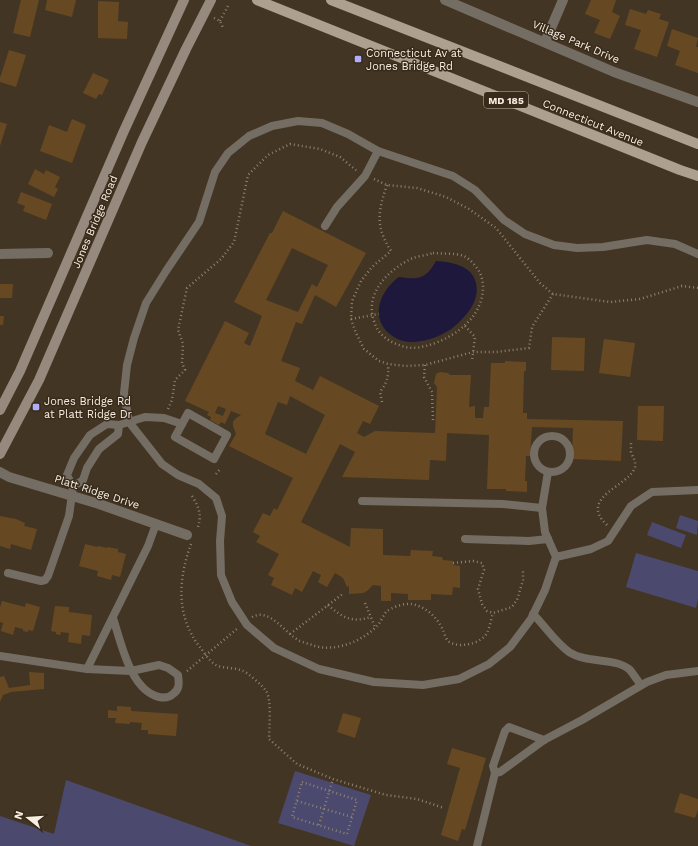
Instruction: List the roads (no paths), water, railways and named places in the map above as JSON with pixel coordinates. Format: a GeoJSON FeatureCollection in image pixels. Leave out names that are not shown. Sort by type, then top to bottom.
{"type":"FeatureCollection","features":[{"type":"Feature","properties":{"kind":"main road","name":"Jones Bridge Road"},"geometry":{"type":"LineString","coordinates":[[0,410],[20,371],[123,133],[184,0]]}},
{"type":"Feature","properties":{"kind":"main road","name":"Jones Bridge Road"},"geometry":{"type":"LineString","coordinates":[[0,454],[39,380],[142,142],[211,0]]}},
{"type":"Feature","properties":{"kind":"main road","name":"Connecticut Avenue"},"geometry":{"type":"LineString","coordinates":[[257,0],[672,168],[698,176]]}},
{"type":"Feature","properties":{"kind":"main road","name":"Connecticut Avenue"},"geometry":{"type":"LineString","coordinates":[[332,0],[698,144]]}},
{"type":"Feature","properties":{"kind":"street","name":"Village Park Drive"},"geometry":{"type":"LineString","coordinates":[[445,0],[614,72],[698,102]]}},
{"type":"Feature","properties":{"kind":"street"},"geometry":{"type":"LineString","coordinates":[[545,42],[563,0]]}},
{"type":"Feature","properties":{"kind":"street"},"geometry":{"type":"LineString","coordinates":[[0,254],[48,253]]}},
{"type":"Feature","properties":{"kind":"street","name":"Platt Ridge Drive"},"geometry":{"type":"LineString","coordinates":[[0,472],[9,477],[72,492],[99,504],[192,535]]}},
{"type":"Feature","properties":{"kind":"lane"},"geometry":{"type":"LineString","coordinates":[[548,472],[542,508],[545,532],[556,557],[544,590],[533,614],[510,647],[489,664],[459,679],[423,685],[374,682],[319,669],[274,648],[247,625],[232,602],[221,575],[220,541],[222,516],[216,498],[199,484],[178,475],[162,464],[129,422],[124,393],[134,338],[146,304],[199,222],[215,172],[228,153],[249,136],[272,126],[298,121],[322,123],[348,134],[378,151],[454,176],[475,190],[504,220],[525,234],[554,245],[577,248],[647,240],[675,244],[698,254]]}},
{"type":"Feature","properties":{"kind":"lane"},"geometry":{"type":"LineString","coordinates":[[326,226],[337,206],[365,176],[378,151]]}},
{"type":"Feature","properties":{"kind":"lane"},"geometry":{"type":"LineString","coordinates":[[188,413],[227,435],[214,459],[175,437],[182,424],[188,413]]}},
{"type":"Feature","properties":{"kind":"lane"},"geometry":{"type":"LineString","coordinates":[[8,573],[41,581],[45,580],[48,576],[69,516],[72,492],[67,475],[74,458],[90,435],[107,424],[119,425],[145,417],[164,418],[182,424]]}},
{"type":"Feature","properties":{"kind":"lane"},"geometry":{"type":"LineString","coordinates":[[72,492],[83,480],[87,468],[99,449],[118,434],[119,425]]}},
{"type":"Feature","properties":{"kind":"lane"},"geometry":{"type":"LineString","coordinates":[[553,436],[564,440],[570,456],[565,467],[560,470],[548,472],[538,466],[535,460],[534,448],[542,438],[553,436]]}},
{"type":"Feature","properties":{"kind":"lane"},"geometry":{"type":"LineString","coordinates":[[556,557],[591,549],[608,541],[631,506],[652,492],[698,490]]}},
{"type":"Feature","properties":{"kind":"lane"},"geometry":{"type":"LineString","coordinates":[[362,501],[503,504],[542,508]]}},
{"type":"Feature","properties":{"kind":"lane"},"geometry":{"type":"LineString","coordinates":[[87,669],[148,546],[156,524]]}},
{"type":"Feature","properties":{"kind":"lane"},"geometry":{"type":"LineString","coordinates":[[466,539],[529,541],[548,539]]}},
{"type":"Feature","properties":{"kind":"lane"},"geometry":{"type":"LineString","coordinates":[[533,614],[569,652],[582,658],[620,665],[629,669],[641,685]]}},
{"type":"Feature","properties":{"kind":"lane"},"geometry":{"type":"LineString","coordinates":[[0,656],[87,669],[131,671],[159,665],[168,668],[178,675],[179,683],[177,691],[170,697],[161,698],[152,695],[145,689],[131,671],[113,618]]}},
{"type":"Feature","properties":{"kind":"lane"},"geometry":{"type":"LineString","coordinates":[[495,774],[500,772],[544,740],[582,720],[641,685],[666,675],[698,671]]}},
{"type":"Feature","properties":{"kind":"lane"},"geometry":{"type":"LineString","coordinates":[[477,846],[495,774],[493,766],[505,731],[509,727],[544,740]]}},
{"type":"Feature","properties":{"kind":"place","name":"Connecticut Av at Jones Bridge Rd"},"geometry":{"type":"Point","coordinates":[358,59]}},
{"type":"Feature","properties":{"kind":"place","name":"Jones Bridge Rd at Platt Ridge Dr"},"geometry":{"type":"Point","coordinates":[36,407]}}]}
